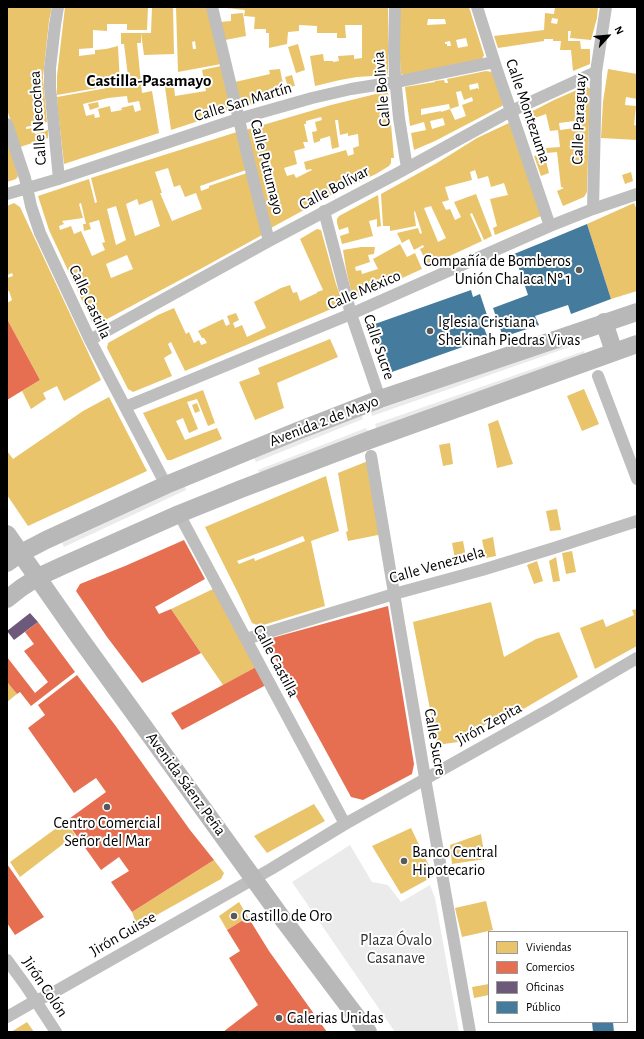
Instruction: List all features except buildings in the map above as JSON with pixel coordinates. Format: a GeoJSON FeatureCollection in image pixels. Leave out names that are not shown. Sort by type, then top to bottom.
{"type":"FeatureCollection","features":[{"type":"Feature","properties":{"kind":"main road","name":"Avenida 2 de Mayo"},"geometry":{"type":"LineString","coordinates":[[14,558],[46,540],[166,485],[380,399],[637,312]]}},
{"type":"Feature","properties":{"kind":"main road"},"geometry":{"type":"LineString","coordinates":[[604,322],[614,352]]}},
{"type":"Feature","properties":{"kind":"main road","name":"Avenida 2 de Mayo"},"geometry":{"type":"LineString","coordinates":[[7,598],[38,578],[179,514],[241,489],[365,442],[637,344]]}},
{"type":"Feature","properties":{"kind":"main road","name":"Avenida Sáenz Peña"},"geometry":{"type":"LineString","coordinates":[[7,534],[14,558],[38,578],[254,879],[368,1032]]}},
{"type":"Feature","properties":{"kind":"street","name":"Calle Necochea"},"geometry":{"type":"LineString","coordinates":[[58,7],[50,68],[50,87],[59,179]]}},
{"type":"Feature","properties":{"kind":"street","name":"Calle Putumayo"},"geometry":{"type":"LineString","coordinates":[[212,7],[238,119],[269,241]]}},
{"type":"Feature","properties":{"kind":"street","name":"Calle Bolivia"},"geometry":{"type":"LineString","coordinates":[[396,7],[394,50],[396,82],[399,118],[407,168]]}},
{"type":"Feature","properties":{"kind":"street","name":"Calle Montezuma"},"geometry":{"type":"LineString","coordinates":[[477,7],[494,62],[550,226]]}},
{"type":"Feature","properties":{"kind":"street","name":"Calle Paraguay"},"geometry":{"type":"LineString","coordinates":[[593,209],[596,72],[606,7]]}},
{"type":"Feature","properties":{"kind":"street","name":"Calle San Martín"},"geometry":{"type":"LineString","coordinates":[[7,194],[59,179],[238,119],[312,98],[350,89],[396,82],[494,62]]}},
{"type":"Feature","properties":{"kind":"street","name":"Calle Bolívar"},"geometry":{"type":"LineString","coordinates":[[90,340],[324,211],[407,168],[511,111],[596,72]]}},
{"type":"Feature","properties":{"kind":"street","name":"Calle Castilla"},"geometry":{"type":"LineString","coordinates":[[7,124],[25,178],[31,206],[40,233],[90,340],[166,485]]}},
{"type":"Feature","properties":{"kind":"street","name":"Calle México"},"geometry":{"type":"LineString","coordinates":[[125,407],[351,314],[550,226],[637,194]]}},
{"type":"Feature","properties":{"kind":"street","name":"Calle Sucre"},"geometry":{"type":"LineString","coordinates":[[324,211],[351,314],[380,399]]}},
{"type":"Feature","properties":{"kind":"street"},"geometry":{"type":"LineString","coordinates":[[598,376],[637,479]]}},
{"type":"Feature","properties":{"kind":"street","name":"Calle Sucre"},"geometry":{"type":"LineString","coordinates":[[371,456],[425,778],[470,1032]]}},
{"type":"Feature","properties":{"kind":"street","name":"Calle Castilla"},"geometry":{"type":"LineString","coordinates":[[179,514],[345,824]]}},
{"type":"Feature","properties":{"kind":"street","name":"Calle Venezuela"},"geometry":{"type":"LineString","coordinates":[[246,639],[394,594],[482,570],[637,521]]}},
{"type":"Feature","properties":{"kind":"street","name":"Jirón Zepita"},"geometry":{"type":"LineString","coordinates":[[254,879],[345,824],[550,709],[637,658]]}},
{"type":"Feature","properties":{"kind":"street","name":"Jirón Guisse"},"geometry":{"type":"LineString","coordinates":[[7,1017],[56,991],[254,879]]}},
{"type":"Feature","properties":{"kind":"street","name":"Jirón Colón"},"geometry":{"type":"LineString","coordinates":[[7,960],[56,1032]]}},
{"type":"Feature","properties":{"kind":"green space"},"geometry":{"type":"Polygon","coordinates":[[[580,340],[581,343],[372,416],[371,412],[580,340]]]}},
{"type":"Feature","properties":{"kind":"green space"},"geometry":{"type":"Polygon","coordinates":[[[584,351],[585,356],[376,428],[375,424],[584,351]]]}},
{"type":"Feature","properties":{"kind":"green space"},"geometry":{"type":"Polygon","coordinates":[[[362,415],[363,419],[256,462],[254,458],[362,415]]]}},
{"type":"Feature","properties":{"kind":"green space"},"geometry":{"type":"Polygon","coordinates":[[[366,428],[368,431],[260,474],[258,470],[366,428]]]}},
{"type":"Feature","properties":{"kind":"green space"},"geometry":{"type":"Polygon","coordinates":[[[185,486],[186,490],[64,547],[62,543],[185,486]]]}},
{"type":"Feature","properties":{"kind":"green space","name":"Plaza Óvalo Casanave"},"geometry":{"type":"Polygon","coordinates":[[[350,845],[372,882],[388,885],[401,902],[430,885],[435,898],[459,1032],[395,1032],[292,882],[350,845]]]}},
{"type":"Feature","properties":{"kind":"place","name":"Compañía de Bomberos Unión Chalaca Nº 1"},"geometry":{"type":"Point","coordinates":[579,270]}},
{"type":"Feature","properties":{"kind":"place","name":"Iglesia Cristiana Shekinah Piedras Vivas"},"geometry":{"type":"Point","coordinates":[430,331]}},
{"type":"Feature","properties":{"kind":"place","name":"Centro Comercial Señor del Mar"},"geometry":{"type":"Point","coordinates":[107,807]}},
{"type":"Feature","properties":{"kind":"place","name":"Banco Central Hipotecario"},"geometry":{"type":"Point","coordinates":[404,861]}},
{"type":"Feature","properties":{"kind":"place","name":"Castillo de Oro"},"geometry":{"type":"Point","coordinates":[234,916]}},
{"type":"Feature","properties":{"kind":"place","name":"Galerias Unidas"},"geometry":{"type":"Point","coordinates":[279,1018]}},
{"type":"Feature","properties":{"kind":"district","name":"Castilla-Pasamayo"},"geometry":{"type":"Point","coordinates":[149,81]}}]}
